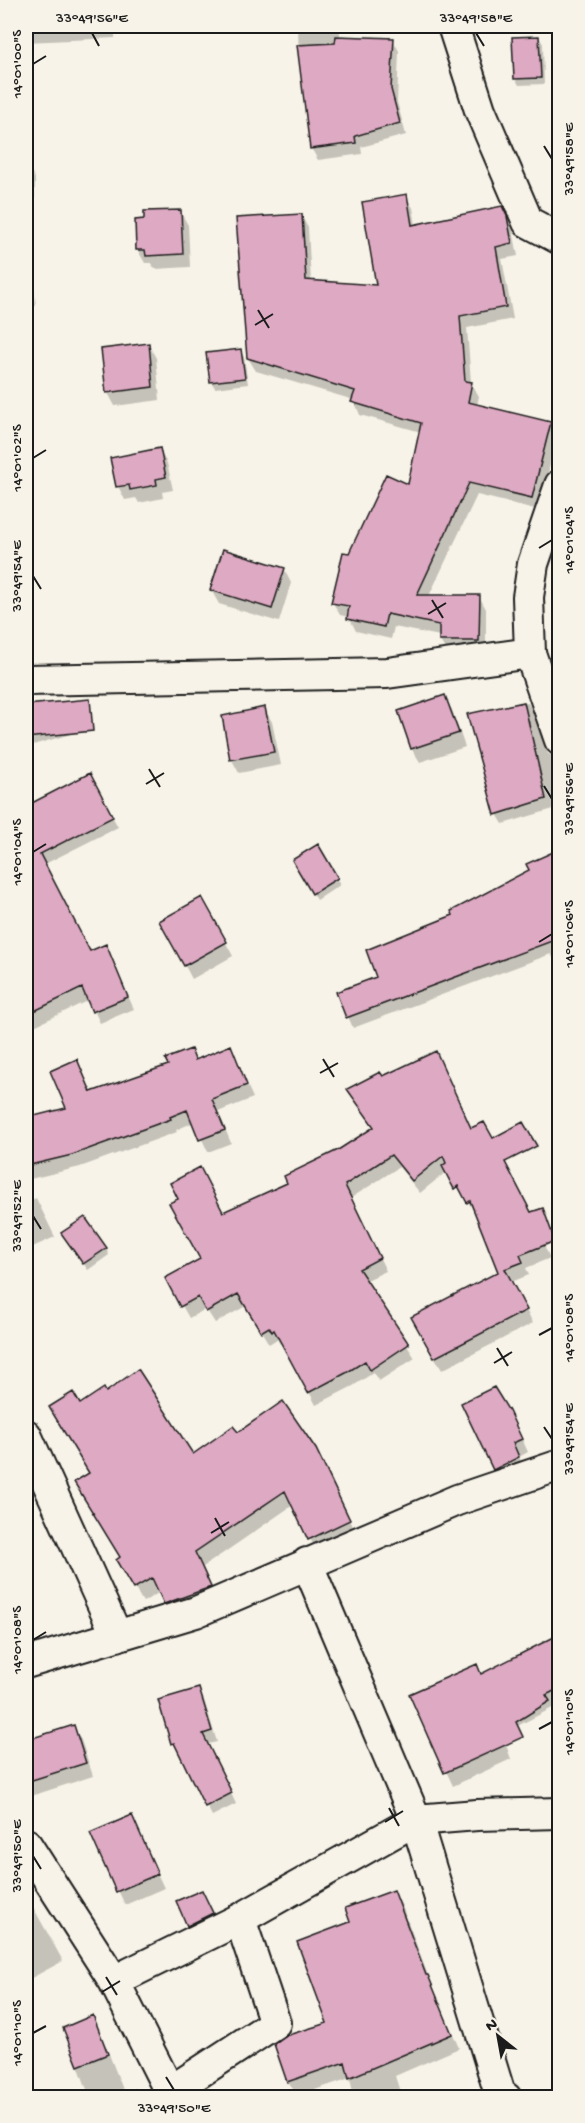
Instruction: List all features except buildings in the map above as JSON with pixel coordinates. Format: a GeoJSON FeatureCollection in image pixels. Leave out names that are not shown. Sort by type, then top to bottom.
{"type":"FeatureCollection","features":[{"type":"Feature","properties":{"kind":"street"},"geometry":{"type":"LineString","coordinates":[[453,26],[480,110],[528,222],[560,239]]}},
{"type":"Feature","properties":{"kind":"street"},"geometry":{"type":"LineString","coordinates":[[560,485],[532,564],[528,597],[530,653],[560,740]]}},
{"type":"Feature","properties":{"kind":"street"},"geometry":{"type":"LineString","coordinates":[[26,680],[387,673],[530,653]]}},
{"type":"Feature","properties":{"kind":"street"},"geometry":{"type":"LineString","coordinates":[[26,1435],[117,1636]]}},
{"type":"Feature","properties":{"kind":"street"},"geometry":{"type":"LineString","coordinates":[[26,1663],[196,1612],[457,1500],[560,1465]]}},
{"type":"Feature","properties":{"kind":"street"},"geometry":{"type":"LineString","coordinates":[[307,1563],[416,1820],[500,2094],[506,2097]]}},
{"type":"Feature","properties":{"kind":"street"},"geometry":{"type":"LineString","coordinates":[[114,1981],[240,1919],[416,1820],[477,1815],[560,1813]]}},
{"type":"Feature","properties":{"kind":"street"},"geometry":{"type":"LineString","coordinates":[[26,1844],[114,1981],[172,2094],[275,2023],[240,1919]]}}]}
